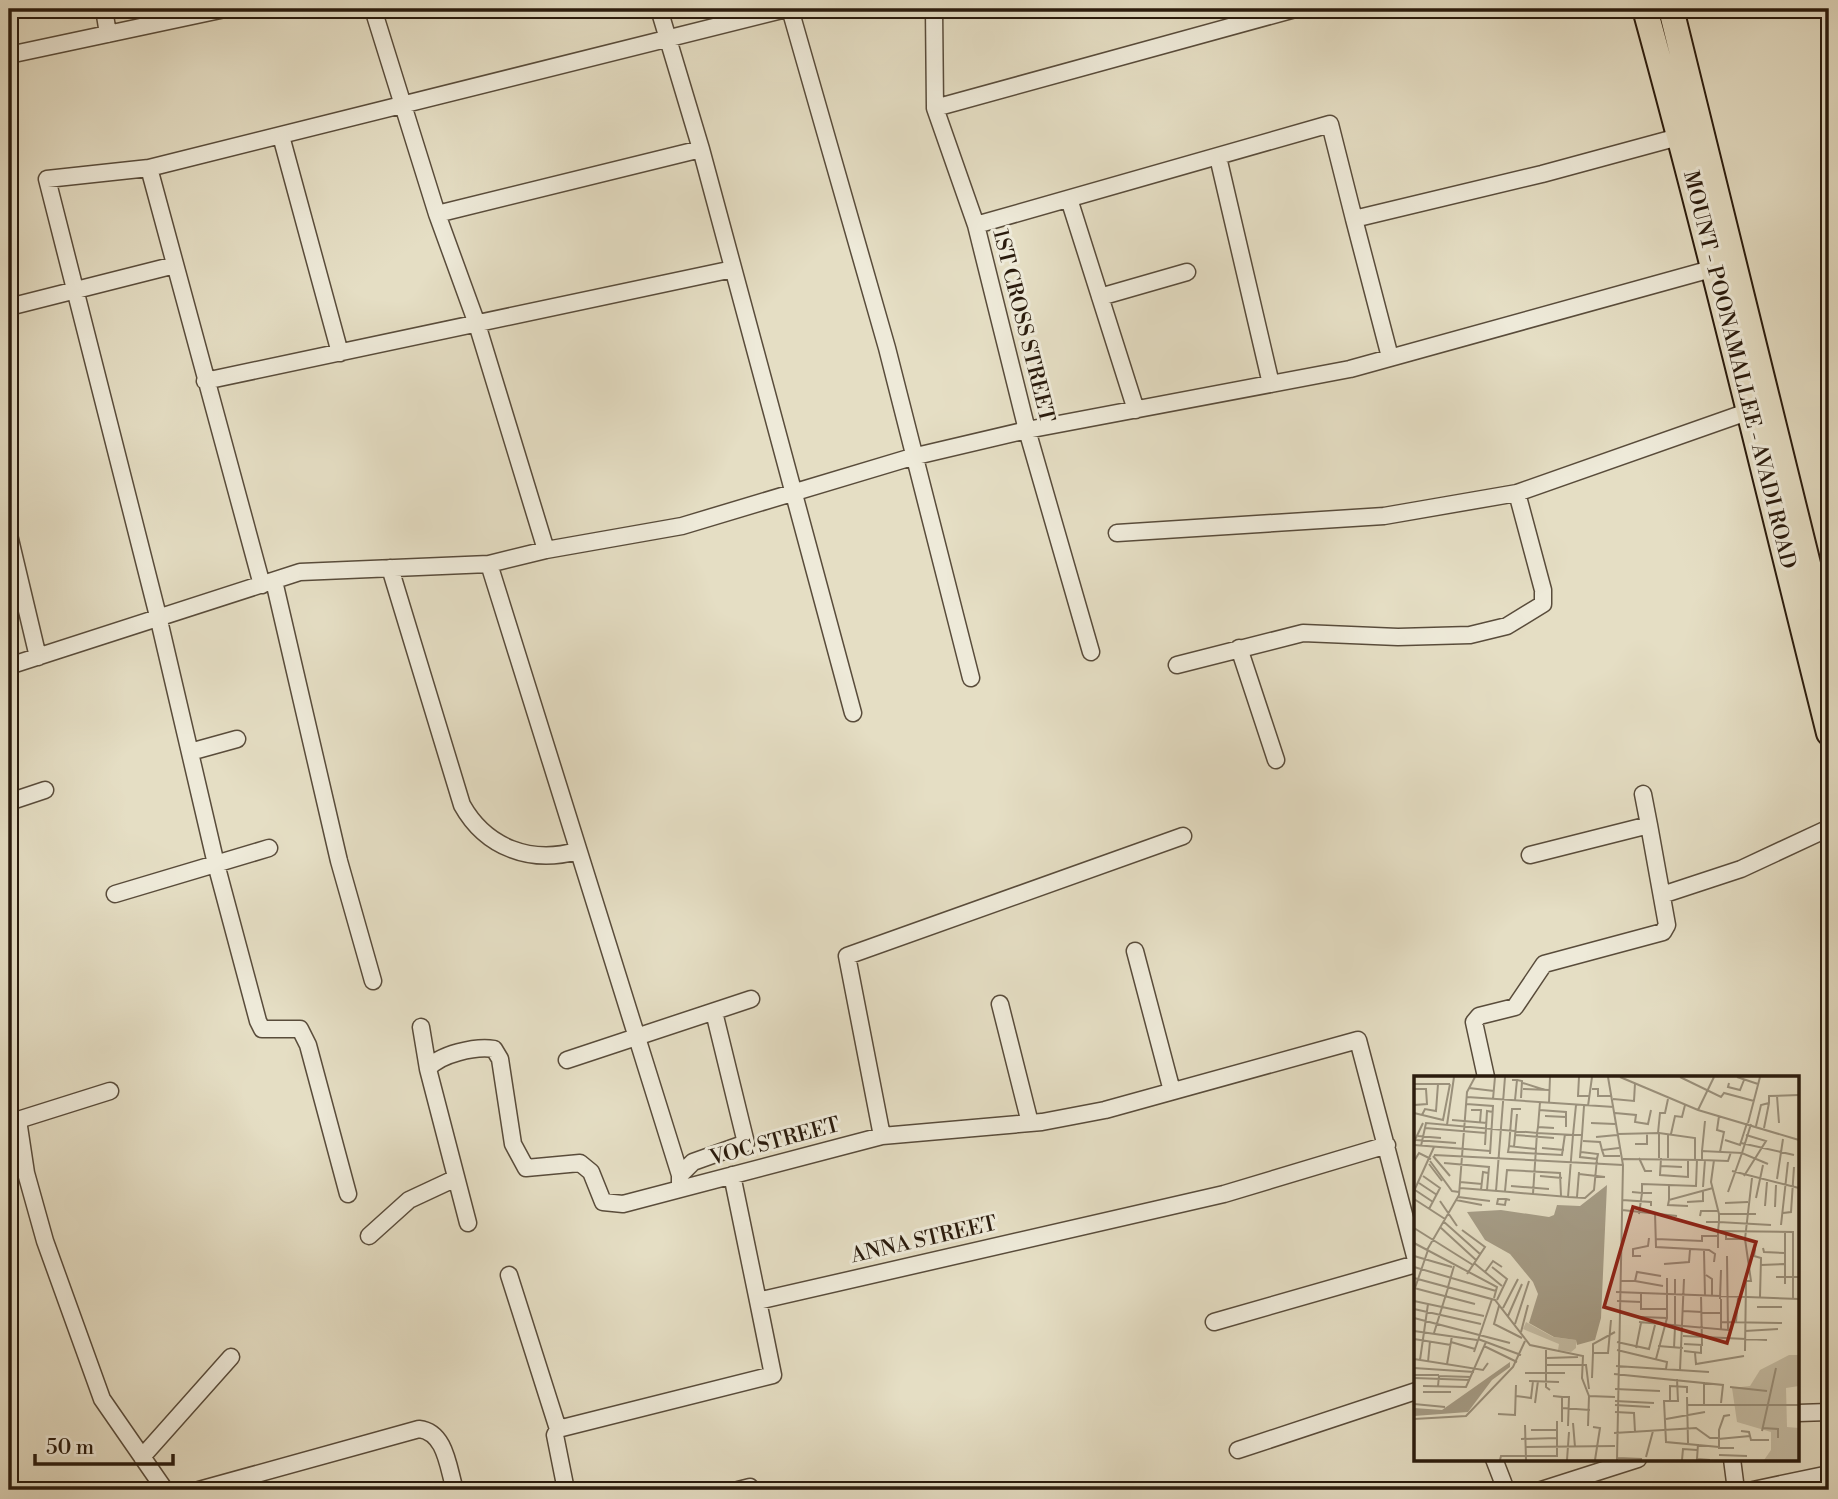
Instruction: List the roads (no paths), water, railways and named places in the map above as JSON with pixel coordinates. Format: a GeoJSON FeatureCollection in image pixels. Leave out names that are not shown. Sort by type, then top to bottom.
{"type":"FeatureCollection","features":[{"type":"Feature","properties":{"kind":"main road","name":"MOUNT - POONAMALLEE - AVADI ROAD"},"geometry":{"type":"LineString","coordinates":[[1645,9],[1682,136],[1725,266],[1829,649]]}},
{"type":"Feature","properties":{"kind":"main road","name":"MOUNT - POONAMALLEE - AVADI ROAD"},"geometry":{"type":"LineString","coordinates":[[1671,9],[1725,266],[1747,412],[1829,733]]}},
{"type":"Feature","properties":{"kind":"street"},"geometry":{"type":"LineString","coordinates":[[104,9],[108,34]]}},
{"type":"Feature","properties":{"kind":"street"},"geometry":{"type":"LineString","coordinates":[[373,9],[401,106],[477,324],[546,550]]}},
{"type":"Feature","properties":{"kind":"street"},"geometry":{"type":"LineString","coordinates":[[659,9],[701,149],[853,713]]}},
{"type":"Feature","properties":{"kind":"street"},"geometry":{"type":"LineString","coordinates":[[348,1194],[308,1045],[300,1029],[262,1029],[258,1021],[216,864],[158,616],[47,179],[149,168],[783,9],[887,348],[912,457],[971,678]]}},
{"type":"Feature","properties":{"kind":"street","name":"1ST CROSS STREET"},"geometry":{"type":"LineString","coordinates":[[934,9],[935,108],[976,226],[1027,430],[1091,652]]}},
{"type":"Feature","properties":{"kind":"street"},"geometry":{"type":"LineString","coordinates":[[935,108],[1295,9]]}},
{"type":"Feature","properties":{"kind":"street"},"geometry":{"type":"LineString","coordinates":[[9,55],[214,10]]}},
{"type":"Feature","properties":{"kind":"street"},"geometry":{"type":"LineString","coordinates":[[976,226],[1330,124],[1390,357]]}},
{"type":"Feature","properties":{"kind":"street"},"geometry":{"type":"LineString","coordinates":[[281,136],[340,353]]}},
{"type":"Feature","properties":{"kind":"street"},"geometry":{"type":"LineString","coordinates":[[1354,219],[1542,174],[1682,136]]}},
{"type":"Feature","properties":{"kind":"street"},"geometry":{"type":"LineString","coordinates":[[437,214],[701,149]]}},
{"type":"Feature","properties":{"kind":"street"},"geometry":{"type":"LineString","coordinates":[[1218,157],[1271,384]]}},
{"type":"Feature","properties":{"kind":"street"},"geometry":{"type":"LineString","coordinates":[[149,168],[205,381],[268,583],[339,861],[373,981]]}},
{"type":"Feature","properties":{"kind":"street"},"geometry":{"type":"LineString","coordinates":[[1069,200],[1136,410]]}},
{"type":"Feature","properties":{"kind":"street"},"geometry":{"type":"LineString","coordinates":[[9,307],[176,265]]}},
{"type":"Feature","properties":{"kind":"street"},"geometry":{"type":"LineString","coordinates":[[9,666],[300,572],[489,564],[546,550],[682,526],[912,457],[1027,430],[1350,369],[1725,266]]}},
{"type":"Feature","properties":{"kind":"street"},"geometry":{"type":"LineString","coordinates":[[205,381],[733,269]]}},
{"type":"Feature","properties":{"kind":"street"},"geometry":{"type":"LineString","coordinates":[[1100,297],[1187,272]]}},
{"type":"Feature","properties":{"kind":"street"},"geometry":{"type":"LineString","coordinates":[[1117,533],[1384,516],[1517,492],[1747,412]]}},
{"type":"Feature","properties":{"kind":"street"},"geometry":{"type":"LineString","coordinates":[[1177,665],[1303,633],[1398,637],[1470,635],[1523,619],[1544,604],[1543,590],[1517,492]]}},
{"type":"Feature","properties":{"kind":"street"},"geometry":{"type":"LineString","coordinates":[[9,535],[38,657]]}},
{"type":"Feature","properties":{"kind":"street"},"geometry":{"type":"LineString","coordinates":[[489,564],[680,1182]]}},
{"type":"Feature","properties":{"kind":"street"},"geometry":{"type":"LineString","coordinates":[[390,568],[462,805],[470,818],[501,846],[535,858],[577,851]]}},
{"type":"Feature","properties":{"kind":"street"},"geometry":{"type":"LineString","coordinates":[[1239,648],[1276,760]]}},
{"type":"Feature","properties":{"kind":"street"},"geometry":{"type":"LineString","coordinates":[[190,752],[237,739]]}},
{"type":"Feature","properties":{"kind":"street"},"geometry":{"type":"LineString","coordinates":[[9,802],[45,790]]}},
{"type":"Feature","properties":{"kind":"street"},"geometry":{"type":"LineString","coordinates":[[1486,1076],[1474,1022],[1479,1016],[1515,1007],[1544,964],[1663,932],[1667,925],[1643,794]]}},
{"type":"Feature","properties":{"kind":"street"},"geometry":{"type":"LineString","coordinates":[[1530,855],[1649,825]]}},
{"type":"Feature","properties":{"kind":"street"},"geometry":{"type":"LineString","coordinates":[[1662,895],[1741,869],[1829,828]]}},
{"type":"Feature","properties":{"kind":"street"},"geometry":{"type":"LineString","coordinates":[[882,1136],[847,956],[1183,836]]}},
{"type":"Feature","properties":{"kind":"street"},"geometry":{"type":"LineString","coordinates":[[115,894],[269,848]]}},
{"type":"Feature","properties":{"kind":"street"},"geometry":{"type":"LineString","coordinates":[[1135,951],[1172,1091]]}},
{"type":"Feature","properties":{"kind":"street"},"geometry":{"type":"LineString","coordinates":[[567,1060],[635,1040],[751,999]]}},
{"type":"Feature","properties":{"kind":"street"},"geometry":{"type":"LineString","coordinates":[[1000,1004],[1030,1123]]}},
{"type":"Feature","properties":{"kind":"street"},"geometry":{"type":"LineString","coordinates":[[680,1182],[693,1162],[746,1143],[714,1012]]}},
{"type":"Feature","properties":{"kind":"street"},"geometry":{"type":"LineString","coordinates":[[421,1027],[454,1179],[468,1223]]}},
{"type":"Feature","properties":{"kind":"street","name":"VOC STREET"},"geometry":{"type":"LineString","coordinates":[[428,1069],[434,1061],[482,1047],[494,1049],[500,1059],[513,1144],[526,1168],[580,1163],[591,1172],[603,1202],[623,1203],[680,1182],[732,1175],[882,1136],[1030,1123],[1105,1110],[1359,1040],[1387,1145]]}},
{"type":"Feature","properties":{"kind":"street"},"geometry":{"type":"LineString","coordinates":[[110,1091],[13,1120],[45,1241],[102,1399],[165,1490]]}},
{"type":"Feature","properties":{"kind":"street"},"geometry":{"type":"LineString","coordinates":[[1387,1145],[1414,1254]]}},
{"type":"Feature","properties":{"kind":"street","name":"ANNA STREET"},"geometry":{"type":"LineString","coordinates":[[758,1301],[1224,1194],[1387,1145]]}},
{"type":"Feature","properties":{"kind":"street"},"geometry":{"type":"LineString","coordinates":[[558,1429],[773,1375],[732,1175]]}},
{"type":"Feature","properties":{"kind":"street"},"geometry":{"type":"LineString","coordinates":[[369,1236],[409,1200],[454,1179]]}},
{"type":"Feature","properties":{"kind":"street"},"geometry":{"type":"LineString","coordinates":[[1214,1322],[1414,1263]]}},
{"type":"Feature","properties":{"kind":"street"},"geometry":{"type":"LineString","coordinates":[[509,1275],[558,1429],[555,1435],[566,1490]]}},
{"type":"Feature","properties":{"kind":"street"},"geometry":{"type":"LineString","coordinates":[[142,1457],[232,1357]]}},
{"type":"Feature","properties":{"kind":"street"},"geometry":{"type":"LineString","coordinates":[[1238,1450],[1414,1392]]}},
{"type":"Feature","properties":{"kind":"street"},"geometry":{"type":"LineString","coordinates":[[1800,1413],[1829,1412]]}},
{"type":"Feature","properties":{"kind":"street"},"geometry":{"type":"LineString","coordinates":[[200,1490],[419,1429],[429,1430],[439,1438],[455,1490]]}},
{"type":"Feature","properties":{"kind":"street"},"geometry":{"type":"LineString","coordinates":[[1494,1460],[1506,1490]]}},
{"type":"Feature","properties":{"kind":"street"},"geometry":{"type":"LineString","coordinates":[[1541,1490],[1635,1460]]}},
{"type":"Feature","properties":{"kind":"street"},"geometry":{"type":"LineString","coordinates":[[1732,1460],[1736,1490]]}},
{"type":"Feature","properties":{"kind":"street"},"geometry":{"type":"LineString","coordinates":[[1753,1490],[1829,1474]]}}]}
